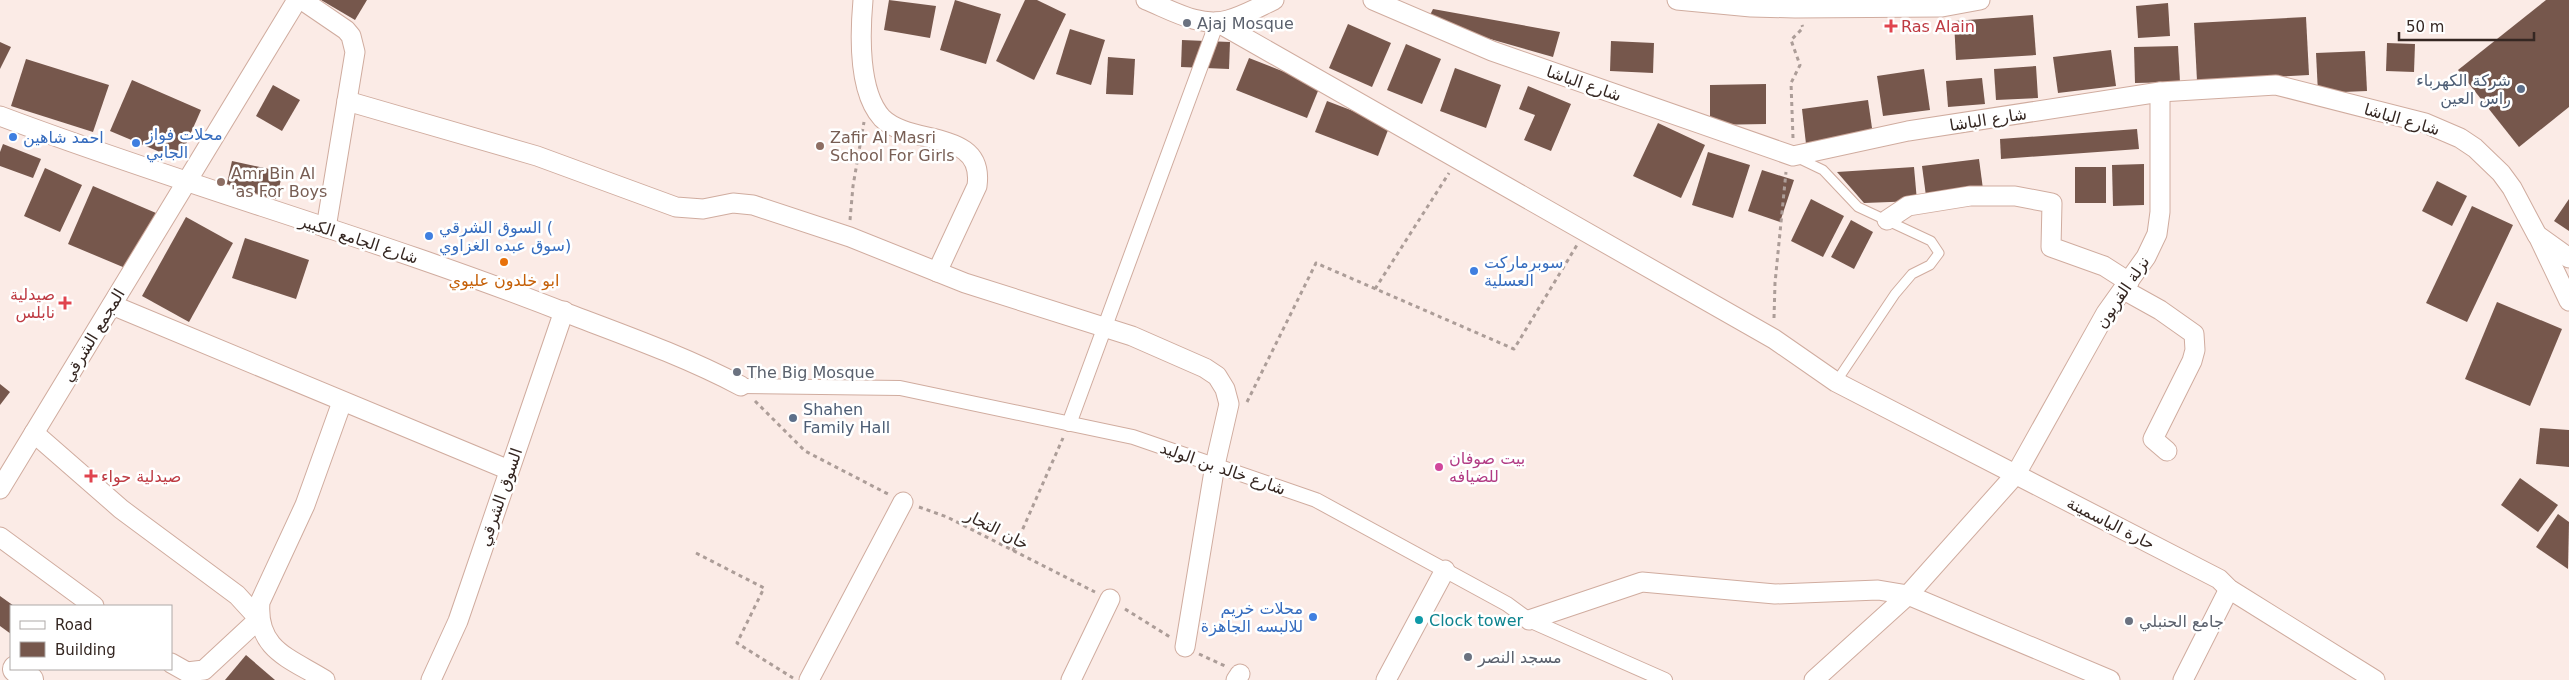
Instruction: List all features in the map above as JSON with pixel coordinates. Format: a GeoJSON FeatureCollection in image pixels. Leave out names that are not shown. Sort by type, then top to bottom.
{"type":"FeatureCollection","features":[{"type":"Feature","properties":{"kind":"main road"},"geometry":{"type":"LineString","coordinates":[[0,656],[10,664]]}},
{"type":"Feature","properties":{"kind":"main road"},"geometry":{"type":"LineString","coordinates":[[17,670],[30,680]]}},
{"type":"Feature","properties":{"kind":"street","name":"المجمع الشرقي"},"geometry":{"type":"LineString","coordinates":[[0,489],[297,0]]}},
{"type":"Feature","properties":{"kind":"street"},"geometry":{"type":"LineString","coordinates":[[302,0],[352,36],[355,52],[326,228]]}},
{"type":"Feature","properties":{"kind":"street"},"geometry":{"type":"LineString","coordinates":[[863,0],[860,36],[867,86],[875,108],[890,125],[902,131],[956,145],[970,154],[976,163],[978,174],[976,186],[938,272]]}},
{"type":"Feature","properties":{"kind":"street"},"geometry":{"type":"LineString","coordinates":[[1146,0],[1194,19],[1226,20],[1274,0]]}},
{"type":"Feature","properties":{"kind":"street","name":"شارع الباشا"},"geometry":{"type":"LineString","coordinates":[[1373,0],[1492,51],[1793,156],[1908,131],[2160,92],[2276,85],[2444,130],[2475,148],[2502,173],[2537,235],[2569,258]]}},
{"type":"Feature","properties":{"kind":"street"},"geometry":{"type":"LineString","coordinates":[[1677,0],[1751,8],[1942,7],[1980,0]]}},
{"type":"Feature","properties":{"kind":"street"},"geometry":{"type":"LineString","coordinates":[[1069,424],[1104,327],[1226,20]]}},
{"type":"Feature","properties":{"kind":"street","name":"حارة الياسمينة"},"geometry":{"type":"LineString","coordinates":[[1226,20],[1457,159],[1774,339],[1836,382],[2219,579],[2229,589],[2375,680]]}},
{"type":"Feature","properties":{"kind":"street","name":"نزلة القريون"},"geometry":{"type":"LineString","coordinates":[[1814,680],[1908,595],[2016,474],[2106,313],[2152,246],[2160,221],[2160,92]]}},
{"type":"Feature","properties":{"kind":"street"},"geometry":{"type":"LineString","coordinates":[[347,101],[537,156],[676,207],[703,209],[733,203],[744,203],[850,237],[965,283],[1132,336],[1206,368],[1217,376],[1226,389],[1229,404],[1215,465],[1185,647]]}},
{"type":"Feature","properties":{"kind":"street","name":"شارع الجامع الكبير"},"geometry":{"type":"LineString","coordinates":[[0,116],[80,146],[186,182],[487,281],[702,366],[741,386]]}},
{"type":"Feature","properties":{"kind":"street"},"geometry":{"type":"LineString","coordinates":[[1887,220],[1908,206],[1970,196],[2015,196],[2052,203],[2051,247],[2104,266],[2126,286],[2194,334],[2195,350],[2192,361],[2153,438],[2167,451]]}},
{"type":"Feature","properties":{"kind":"street"},"geometry":{"type":"LineString","coordinates":[[2537,235],[2569,301]]}},
{"type":"Feature","properties":{"kind":"street"},"geometry":{"type":"LineString","coordinates":[[112,305],[509,470]]}},
{"type":"Feature","properties":{"kind":"street","name":"السوق الشرقي"},"geometry":{"type":"LineString","coordinates":[[431,680],[458,621],[564,312]]}},
{"type":"Feature","properties":{"kind":"street","name":"شارع خالد بن الوليد"},"geometry":{"type":"LineString","coordinates":[[741,386],[900,388],[1133,437],[1316,500],[1507,604],[1529,620],[1665,680]]}},
{"type":"Feature","properties":{"kind":"street"},"geometry":{"type":"LineString","coordinates":[[325,680],[275,648],[261,631],[258,618],[260,602],[305,505],[342,402]]}},
{"type":"Feature","properties":{"kind":"street"},"geometry":{"type":"LineString","coordinates":[[34,433],[121,509],[237,595],[258,618]]}},
{"type":"Feature","properties":{"kind":"street"},"geometry":{"type":"LineString","coordinates":[[809,680],[903,502]]}},
{"type":"Feature","properties":{"kind":"street"},"geometry":{"type":"LineString","coordinates":[[0,537],[93,605]]}},
{"type":"Feature","properties":{"kind":"street"},"geometry":{"type":"LineString","coordinates":[[1386,680],[1445,570]]}},
{"type":"Feature","properties":{"kind":"street"},"geometry":{"type":"LineString","coordinates":[[1529,620],[1642,582],[1775,594],[1878,590],[1908,595],[2110,680]]}},
{"type":"Feature","properties":{"kind":"street"},"geometry":{"type":"LineString","coordinates":[[2183,680],[2229,589]]}},
{"type":"Feature","properties":{"kind":"street"},"geometry":{"type":"LineString","coordinates":[[1071,680],[1110,599]]}},
{"type":"Feature","properties":{"kind":"street"},"geometry":{"type":"LineString","coordinates":[[172,664],[187,672],[200,672],[258,618]]}},
{"type":"Feature","properties":{"kind":"lane"},"geometry":{"type":"LineString","coordinates":[[1793,156],[1824,170],[1858,207],[1931,241],[1939,253],[1930,265],[1912,274],[1895,294],[1836,382]]}},
{"type":"Feature","properties":{"kind":"path"},"geometry":{"type":"LineString","coordinates":[[850,237],[853,186],[864,112]]}},
{"type":"Feature","properties":{"kind":"path"},"geometry":{"type":"LineString","coordinates":[[1374,289],[1457,159]]}},
{"type":"Feature","properties":{"kind":"path"},"geometry":{"type":"LineString","coordinates":[[1246,404],[1316,263],[1514,348],[1585,232]]}},
{"type":"Feature","properties":{"kind":"path","name":"خان التجار"},"geometry":{"type":"LineString","coordinates":[[741,386],[805,451],[903,502],[947,517],[1110,599],[1185,647],[1238,677]]}},
{"type":"Feature","properties":{"kind":"path"},"geometry":{"type":"LineString","coordinates":[[1013,551],[1069,424]]}},
{"type":"Feature","properties":{"kind":"path"},"geometry":{"type":"LineString","coordinates":[[696,553],[764,588],[737,643],[796,680]]}},
{"type":"Feature","properties":{"kind":"building"},"geometry":{"type":"Polygon","coordinates":[[[321,0],[367,0],[355,20],[321,0]]]}},
{"type":"Feature","properties":{"kind":"building"},"geometry":{"type":"Polygon","coordinates":[[[889,0],[936,6],[930,38],[884,30],[889,0]]]}},
{"type":"Feature","properties":{"kind":"building"},"geometry":{"type":"Polygon","coordinates":[[[955,0],[1001,14],[986,64],[940,50],[955,0]]]}},
{"type":"Feature","properties":{"kind":"building"},"geometry":{"type":"Polygon","coordinates":[[[1025,0],[1037,0],[1066,14],[1034,80],[996,61],[1025,0]]]}},
{"type":"Feature","properties":{"kind":"building","name":"شركة الكهرباء راس العين"},"geometry":{"type":"Polygon","coordinates":[[[2546,0],[2569,0],[2569,107],[2519,147],[2458,70],[2546,0]]]}},
{"type":"Feature","properties":{"kind":"building"},"geometry":{"type":"Polygon","coordinates":[[[2168,3],[2170,36],[2138,38],[2136,6],[2168,3]]]}},
{"type":"Feature","properties":{"kind":"building"},"geometry":{"type":"Polygon","coordinates":[[[1433,9],[1560,32],[1553,57],[1427,21],[1433,9]]]}},
{"type":"Feature","properties":{"kind":"building"},"geometry":{"type":"Polygon","coordinates":[[[2033,15],[2036,55],[1956,60],[1954,21],[2033,15]]]}},
{"type":"Feature","properties":{"kind":"building"},"geometry":{"type":"Polygon","coordinates":[[[2306,17],[2309,75],[2197,81],[2194,23],[2306,17]]]}},
{"type":"Feature","properties":{"kind":"building"},"geometry":{"type":"Polygon","coordinates":[[[1348,24],[1391,43],[1372,87],[1329,68],[1348,24]]]}},
{"type":"Feature","properties":{"kind":"building"},"geometry":{"type":"Polygon","coordinates":[[[1070,29],[1105,40],[1091,85],[1056,74],[1070,29]]]}},
{"type":"Feature","properties":{"kind":"building"},"geometry":{"type":"Polygon","coordinates":[[[1182,40],[1230,42],[1229,69],[1181,67],[1182,40]]]}},
{"type":"Feature","properties":{"kind":"building"},"geometry":{"type":"Polygon","coordinates":[[[1611,41],[1654,43],[1653,73],[1610,71],[1611,41]]]}},
{"type":"Feature","properties":{"kind":"building"},"geometry":{"type":"Polygon","coordinates":[[[0,42],[11,47],[0,69],[0,42]]]}},
{"type":"Feature","properties":{"kind":"building"},"geometry":{"type":"Polygon","coordinates":[[[2387,43],[2415,44],[2414,72],[2386,71],[2387,43]]]}},
{"type":"Feature","properties":{"kind":"building"},"geometry":{"type":"Polygon","coordinates":[[[1406,44],[1441,59],[1422,104],[1387,90],[1406,44]]]}},
{"type":"Feature","properties":{"kind":"building"},"geometry":{"type":"Polygon","coordinates":[[[2178,46],[2180,82],[2135,83],[2134,47],[2178,46]]]}},
{"type":"Feature","properties":{"kind":"building"},"geometry":{"type":"Polygon","coordinates":[[[2111,50],[2116,86],[2058,93],[2053,57],[2111,50]]]}},
{"type":"Feature","properties":{"kind":"building"},"geometry":{"type":"Polygon","coordinates":[[[2365,51],[2367,91],[2318,93],[2316,53],[2365,51]]]}},
{"type":"Feature","properties":{"kind":"building"},"geometry":{"type":"Polygon","coordinates":[[[1108,57],[1135,59],[1133,95],[1106,94],[1108,57]]]}},
{"type":"Feature","properties":{"kind":"building"},"geometry":{"type":"Polygon","coordinates":[[[1249,58],[1320,86],[1307,118],[1236,90],[1249,58]]]}},
{"type":"Feature","properties":{"kind":"building"},"geometry":{"type":"Polygon","coordinates":[[[26,59],[109,85],[93,132],[11,106],[26,59]]]}},
{"type":"Feature","properties":{"kind":"building"},"geometry":{"type":"Polygon","coordinates":[[[2036,66],[2038,98],[1996,100],[1994,69],[2036,66]]]}},
{"type":"Feature","properties":{"kind":"building"},"geometry":{"type":"Polygon","coordinates":[[[1455,68],[1501,85],[1486,128],[1440,111],[1455,68]]]}},
{"type":"Feature","properties":{"kind":"building"},"geometry":{"type":"Polygon","coordinates":[[[1924,69],[1930,110],[1883,116],[1877,76],[1924,69]]]}},
{"type":"Feature","properties":{"kind":"building"},"geometry":{"type":"Polygon","coordinates":[[[1982,78],[1985,104],[1948,107],[1946,81],[1982,78]]]}},
{"type":"Feature","properties":{"kind":"building"},"geometry":{"type":"Polygon","coordinates":[[[132,80],[201,110],[179,160],[110,131],[132,80]]]}},
{"type":"Feature","properties":{"kind":"building"},"geometry":{"type":"Polygon","coordinates":[[[1766,84],[1766,124],[1710,125],[1710,85],[1766,84]]]}},
{"type":"Feature","properties":{"kind":"building"},"geometry":{"type":"Polygon","coordinates":[[[273,85],[300,100],[282,131],[256,116],[273,85]]]}},
{"type":"Feature","properties":{"kind":"building"},"geometry":{"type":"Polygon","coordinates":[[[1528,86],[1571,104],[1551,151],[1524,140],[1535,115],[1519,109],[1528,86]]]}},
{"type":"Feature","properties":{"kind":"building"},"geometry":{"type":"Polygon","coordinates":[[[1868,100],[1873,135],[1806,144],[1802,109],[1868,100]]]}},
{"type":"Feature","properties":{"kind":"building"},"geometry":{"type":"Polygon","coordinates":[[[1327,101],[1390,125],[1378,156],[1315,132],[1327,101]]]}},
{"type":"Feature","properties":{"kind":"building"},"geometry":{"type":"Polygon","coordinates":[[[1658,123],[1705,145],[1681,198],[1633,176],[1658,123]]]}},
{"type":"Feature","properties":{"kind":"building"},"geometry":{"type":"Polygon","coordinates":[[[2137,129],[2139,149],[2001,159],[2000,139],[2137,129]]]}},
{"type":"Feature","properties":{"kind":"building"},"geometry":{"type":"Polygon","coordinates":[[[3,144],[41,159],[33,178],[0,166],[0,152],[3,144]]]}},
{"type":"Feature","properties":{"kind":"building"},"geometry":{"type":"Polygon","coordinates":[[[1708,152],[1750,165],[1733,218],[1692,205],[1708,152]]]}},
{"type":"Feature","properties":{"kind":"building"},"geometry":{"type":"Polygon","coordinates":[[[1979,159],[1983,189],[1926,196],[1922,166],[1979,159]]]}},
{"type":"Feature","properties":{"kind":"building"},"geometry":{"type":"Polygon","coordinates":[[[232,161],[283,172],[276,199],[226,188],[232,161]]]}},
{"type":"Feature","properties":{"kind":"building"},"geometry":{"type":"Polygon","coordinates":[[[2144,164],[2144,205],[2113,206],[2112,165],[2144,164]]]}},
{"type":"Feature","properties":{"kind":"building"},"geometry":{"type":"Polygon","coordinates":[[[1914,167],[1917,201],[1864,203],[1837,172],[1914,167]]]}},
{"type":"Feature","properties":{"kind":"building"},"geometry":{"type":"Polygon","coordinates":[[[2075,167],[2106,167],[2106,203],[2075,203],[2075,167]]]}},
{"type":"Feature","properties":{"kind":"building"},"geometry":{"type":"Polygon","coordinates":[[[45,168],[82,185],[60,232],[24,216],[45,168]]]}},
{"type":"Feature","properties":{"kind":"building"},"geometry":{"type":"Polygon","coordinates":[[[1762,170],[1794,180],[1780,222],[1748,211],[1762,170]]]}},
{"type":"Feature","properties":{"kind":"building"},"geometry":{"type":"Polygon","coordinates":[[[2437,181],[2467,196],[2452,226],[2422,211],[2437,181]]]}},
{"type":"Feature","properties":{"kind":"building"},"geometry":{"type":"Polygon","coordinates":[[[93,186],[156,213],[130,270],[68,244],[93,186]]]}},
{"type":"Feature","properties":{"kind":"building"},"geometry":{"type":"Polygon","coordinates":[[[1811,199],[1844,216],[1823,257],[1791,241],[1811,199]]]}},
{"type":"Feature","properties":{"kind":"building"},"geometry":{"type":"Polygon","coordinates":[[[2569,199],[2569,231],[2554,221],[2569,199]]]}},
{"type":"Feature","properties":{"kind":"building"},"geometry":{"type":"Polygon","coordinates":[[[2472,206],[2513,225],[2467,322],[2426,303],[2472,206]]]}},
{"type":"Feature","properties":{"kind":"building"},"geometry":{"type":"Polygon","coordinates":[[[186,217],[233,243],[189,322],[142,296],[186,217]]]}},
{"type":"Feature","properties":{"kind":"building"},"geometry":{"type":"Polygon","coordinates":[[[1851,220],[1873,232],[1854,269],[1831,257],[1851,220]]]}},
{"type":"Feature","properties":{"kind":"building"},"geometry":{"type":"Polygon","coordinates":[[[245,238],[309,260],[296,299],[232,278],[245,238]]]}},
{"type":"Feature","properties":{"kind":"building"},"geometry":{"type":"Polygon","coordinates":[[[2497,302],[2562,329],[2530,406],[2465,379],[2497,302]]]}},
{"type":"Feature","properties":{"kind":"building"},"geometry":{"type":"Polygon","coordinates":[[[0,384],[10,392],[0,405],[0,384]]]}},
{"type":"Feature","properties":{"kind":"building"},"geometry":{"type":"Polygon","coordinates":[[[2540,428],[2569,430],[2569,467],[2536,464],[2540,428]]]}},
{"type":"Feature","properties":{"kind":"building"},"geometry":{"type":"Polygon","coordinates":[[[2520,478],[2558,505],[2538,532],[2501,505],[2520,478]]]}},
{"type":"Feature","properties":{"kind":"building"},"geometry":{"type":"Polygon","coordinates":[[[2558,514],[2569,522],[2568,569],[2536,547],[2558,514]]]}},
{"type":"Feature","properties":{"kind":"building"},"geometry":{"type":"Polygon","coordinates":[[[0,596],[13,605],[10,605],[10,633],[0,626],[0,596]]]}},
{"type":"Feature","properties":{"kind":"building"},"geometry":{"type":"Polygon","coordinates":[[[246,655],[275,680],[225,680],[246,655]]]}},
{"type":"Feature","properties":{"kind":"place","name":"Ajaj Mosque"},"geometry":{"type":"Point","coordinates":[1187,23]}},
{"type":"Feature","properties":{"kind":"place","name":"Ras Alain"},"geometry":{"type":"Point","coordinates":[1891,26]}},
{"type":"Feature","properties":{"kind":"place","name":"شركة الكهرباء راس العين"},"geometry":{"type":"Point","coordinates":[2521,89]}},
{"type":"Feature","properties":{"kind":"place","name":"احمد شاهين"},"geometry":{"type":"Point","coordinates":[13,137]}},
{"type":"Feature","properties":{"kind":"place","name":"محلات فواز الجابي"},"geometry":{"type":"Point","coordinates":[136,143]}},
{"type":"Feature","properties":{"kind":"place","name":"Zafir Al Masri School For Girls"},"geometry":{"type":"Point","coordinates":[820,146]}},
{"type":"Feature","properties":{"kind":"place","name":"Amr Bin Al 'as For Boys"},"geometry":{"type":"Point","coordinates":[221,182]}},
{"type":"Feature","properties":{"kind":"place","name":"السوق الشرقي ( سوق عبده الغزاوي)"},"geometry":{"type":"Point","coordinates":[429,236]}},
{"type":"Feature","properties":{"kind":"place","name":"ابو خلدون عليوي"},"geometry":{"type":"Point","coordinates":[504,262]}},
{"type":"Feature","properties":{"kind":"place","name":"سوبرماركت العسلية"},"geometry":{"type":"Point","coordinates":[1474,271]}},
{"type":"Feature","properties":{"kind":"place","name":"صيدلية نابلس"},"geometry":{"type":"Point","coordinates":[65,303]}},
{"type":"Feature","properties":{"kind":"place","name":"The Big Mosque"},"geometry":{"type":"Point","coordinates":[737,372]}},
{"type":"Feature","properties":{"kind":"place","name":"Shahen Family Hall"},"geometry":{"type":"Point","coordinates":[793,418]}},
{"type":"Feature","properties":{"kind":"place","name":"بيت صوفان للضيافه"},"geometry":{"type":"Point","coordinates":[1439,467]}},
{"type":"Feature","properties":{"kind":"place","name":"صيدلية حواء"},"geometry":{"type":"Point","coordinates":[91,476]}},
{"type":"Feature","properties":{"kind":"place","name":"محلات خريم للالبسه الجاهزة"},"geometry":{"type":"Point","coordinates":[1313,617]}},
{"type":"Feature","properties":{"kind":"place","name":"Clock tower"},"geometry":{"type":"Point","coordinates":[1419,620]}},
{"type":"Feature","properties":{"kind":"place","name":"جامع الحنبلي"},"geometry":{"type":"Point","coordinates":[2129,621]}},
{"type":"Feature","properties":{"kind":"place","name":"مسجد النصر"},"geometry":{"type":"Point","coordinates":[1468,657]}}]}
